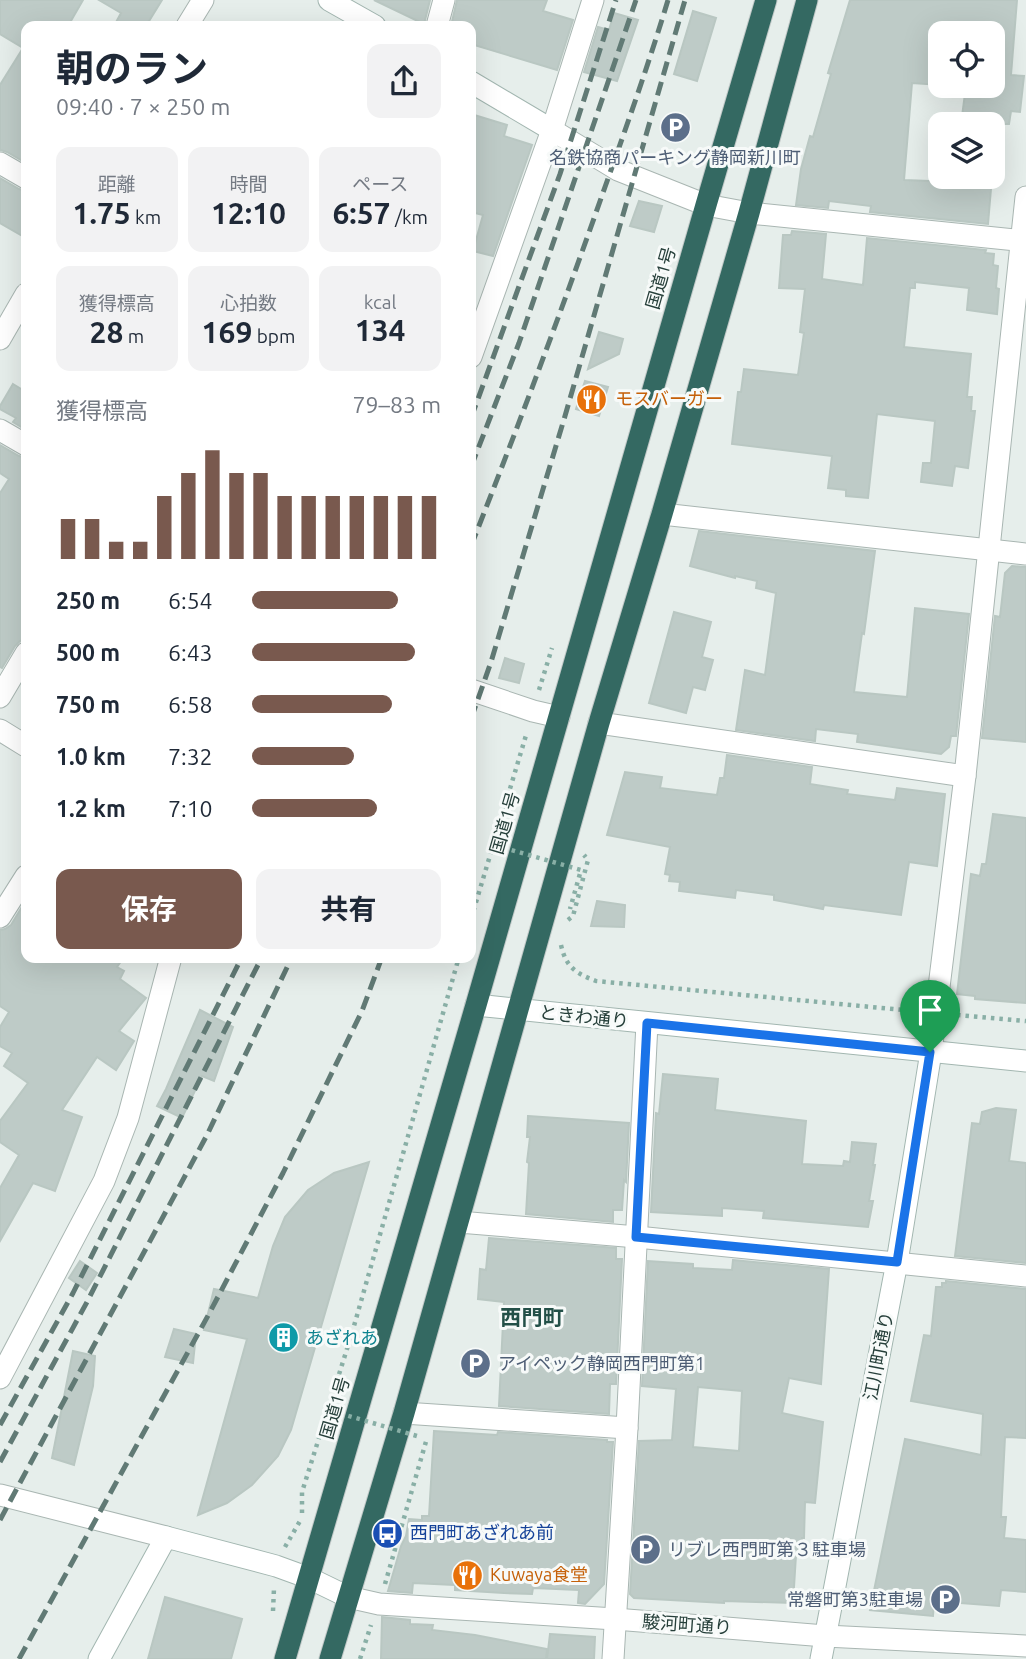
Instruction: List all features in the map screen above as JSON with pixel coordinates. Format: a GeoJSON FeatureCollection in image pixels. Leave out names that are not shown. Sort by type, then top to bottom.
{"type":"FeatureCollection","features":[{"type":"Feature","properties":{"kind":"highway","name":"国道1号"},"geometry":{"type":"LineString","coordinates":[[285,1659],[766,0]]}},
{"type":"Feature","properties":{"kind":"highway"},"geometry":{"type":"LineString","coordinates":[[330,1659],[459,1222],[598,723],[662,514],[807,0]]}},
{"type":"Feature","properties":{"kind":"street"},"geometry":{"type":"LineString","coordinates":[[190,21],[203,0]]}},
{"type":"Feature","properties":{"kind":"street"},"geometry":{"type":"LineString","coordinates":[[330,0],[366,21]]}},
{"type":"Feature","properties":{"kind":"street"},"geometry":{"type":"LineString","coordinates":[[438,21],[444,0]]}},
{"type":"Feature","properties":{"kind":"street"},"geometry":{"type":"LineString","coordinates":[[476,343],[552,130],[593,0]]}},
{"type":"Feature","properties":{"kind":"street"},"geometry":{"type":"LineString","coordinates":[[476,85],[618,170],[706,205],[749,213],[1023,241]]}},
{"type":"Feature","properties":{"kind":"street"},"geometry":{"type":"LineString","coordinates":[[0,163],[21,175]]}},
{"type":"Feature","properties":{"kind":"street","name":"江川町通り"},"geometry":{"type":"LineString","coordinates":[[821,1659],[897,1262],[930,1052],[965,776],[1026,197]]}},
{"type":"Feature","properties":{"kind":"street"},"geometry":{"type":"LineString","coordinates":[[0,339],[21,303]]}},
{"type":"Feature","properties":{"kind":"street"},"geometry":{"type":"LineString","coordinates":[[0,430],[21,442]]}},
{"type":"Feature","properties":{"kind":"street"},"geometry":{"type":"LineString","coordinates":[[662,514],[1026,554]]}},
{"type":"Feature","properties":{"kind":"street"},"geometry":{"type":"LineString","coordinates":[[0,696],[21,661]]}},
{"type":"Feature","properties":{"kind":"street"},"geometry":{"type":"LineString","coordinates":[[476,692],[559,717]]}},
{"type":"Feature","properties":{"kind":"street"},"geometry":{"type":"LineString","coordinates":[[598,723],[965,776]]}},
{"type":"Feature","properties":{"kind":"street"},"geometry":{"type":"LineString","coordinates":[[0,730],[21,743]]}},
{"type":"Feature","properties":{"kind":"street"},"geometry":{"type":"LineString","coordinates":[[0,917],[21,884]]}},
{"type":"Feature","properties":{"kind":"street"},"geometry":{"type":"LineString","coordinates":[[0,1378],[104,1181],[128,1118],[169,963]]}},
{"type":"Feature","properties":{"kind":"street","name":"ときわ通り"},"geometry":{"type":"LineString","coordinates":[[476,1005],[1026,1061]]}},
{"type":"Feature","properties":{"kind":"street"},"geometry":{"type":"LineString","coordinates":[[613,1659],[647,1023]]}},
{"type":"Feature","properties":{"kind":"street"},"geometry":{"type":"LineString","coordinates":[[459,1222],[1026,1276]]}},
{"type":"Feature","properties":{"kind":"street"},"geometry":{"type":"LineString","coordinates":[[404,1413],[627,1428]]}},
{"type":"Feature","properties":{"kind":"street","name":"駿河町通り"},"geometry":{"type":"LineString","coordinates":[[0,1494],[276,1566],[348,1597],[379,1604],[825,1636],[1026,1646]]}},
{"type":"Feature","properties":{"kind":"street"},"geometry":{"type":"LineString","coordinates":[[99,1659],[166,1536]]}},
{"type":"Feature","properties":{"kind":"path"},"geometry":{"type":"LineString","coordinates":[[507,806],[494,845],[581,870],[570,909]]}},
{"type":"Feature","properties":{"kind":"path"},"geometry":{"type":"LineString","coordinates":[[565,923],[573,916],[588,860],[582,853]]}},
{"type":"Feature","properties":{"kind":"path"},"geometry":{"type":"LineString","coordinates":[[563,934],[561,945],[568,965],[580,975],[596,981],[1026,1021]]}},
{"type":"Feature","properties":{"kind":"path"},"geometry":{"type":"LineString","coordinates":[[270,1622],[276,1566],[302,1517],[302,1492],[352,1333],[458,963]]}},
{"type":"Feature","properties":{"kind":"path"},"geometry":{"type":"LineString","coordinates":[[332,1411],[417,1436]]}},
{"type":"Feature","properties":{"kind":"building"},"geometry":{"type":"Polygon","coordinates":[[[0,0],[83,0],[71,21],[21,21],[21,47],[0,34],[0,0]]]}},
{"type":"Feature","properties":{"kind":"building"},"geometry":{"type":"Polygon","coordinates":[[[99,0],[162,0],[149,21],[117,21],[121,13],[99,0]]]}},
{"type":"Feature","properties":{"kind":"building"},"geometry":{"type":"Polygon","coordinates":[[[374,0],[430,0],[425,21],[418,21],[374,0]]]}},
{"type":"Feature","properties":{"kind":"building"},"geometry":{"type":"Polygon","coordinates":[[[457,0],[547,0],[543,11],[573,20],[557,70],[476,46],[476,21],[452,21],[457,0]]]}},
{"type":"Feature","properties":{"kind":"building"},"geometry":{"type":"Polygon","coordinates":[[[850,0],[1017,0],[1011,75],[1024,76],[1020,112],[1011,111],[1009,124],[1005,124],[1005,112],[963,112],[964,98],[1005,98],[1005,21],[928,21],[928,84],[912,83],[904,180],[928,181],[928,189],[991,189],[988,224],[870,212],[871,206],[829,201],[828,208],[796,205],[801,169],[831,74],[828,73],[850,0]]]}},
{"type":"Feature","properties":{"kind":"building"},"geometry":{"type":"Polygon","coordinates":[[[693,11],[716,18],[697,81],[674,74],[693,11]]]}},
{"type":"Feature","properties":{"kind":"building"},"geometry":{"type":"Polygon","coordinates":[[[614,13],[638,20],[617,81],[584,72],[598,27],[609,30],[614,13]]]}},
{"type":"Feature","properties":{"kind":"building"},"geometry":{"type":"Polygon","coordinates":[[[21,51],[21,160],[0,150],[0,85],[21,51]]]}},
{"type":"Feature","properties":{"kind":"building"},"geometry":{"type":"Polygon","coordinates":[[[476,116],[507,125],[504,136],[532,145],[493,256],[476,252],[476,240],[483,215],[476,213],[476,116]]]}},
{"type":"Feature","properties":{"kind":"building"},"geometry":{"type":"Polygon","coordinates":[[[0,178],[21,190],[21,235],[0,223],[0,178]]]}},
{"type":"Feature","properties":{"kind":"building"},"geometry":{"type":"Polygon","coordinates":[[[639,201],[662,206],[654,232],[630,226],[639,201]]]}},
{"type":"Feature","properties":{"kind":"building"},"geometry":{"type":"Polygon","coordinates":[[[792,231],[826,234],[822,279],[863,285],[867,238],[986,250],[985,253],[994,254],[993,265],[998,266],[997,314],[967,310],[969,288],[915,282],[915,288],[910,288],[904,347],[971,354],[967,397],[972,397],[971,411],[975,411],[968,468],[955,466],[952,486],[921,482],[923,463],[931,463],[935,421],[877,414],[868,498],[846,496],[846,490],[828,488],[832,456],[732,444],[738,392],[741,392],[744,369],[798,375],[804,333],[800,332],[805,289],[779,288],[783,235],[791,235],[792,231]]]}},
{"type":"Feature","properties":{"kind":"building"},"geometry":{"type":"Polygon","coordinates":[[[599,332],[623,339],[619,354],[588,369],[599,332]]]}},
{"type":"Feature","properties":{"kind":"building"},"geometry":{"type":"Polygon","coordinates":[[[585,381],[608,387],[599,416],[576,409],[585,381]]]}},
{"type":"Feature","properties":{"kind":"building"},"geometry":{"type":"Polygon","coordinates":[[[13,384],[21,389],[21,427],[13,422],[16,418],[0,409],[13,384]]]}},
{"type":"Feature","properties":{"kind":"building"},"geometry":{"type":"Polygon","coordinates":[[[0,445],[21,457],[21,641],[2,668],[0,493],[9,479],[0,473],[0,445]]]}},
{"type":"Feature","properties":{"kind":"building"},"geometry":{"type":"Polygon","coordinates":[[[699,531],[875,551],[854,692],[907,697],[915,608],[969,614],[956,736],[951,736],[949,747],[941,754],[857,742],[858,734],[816,729],[815,741],[736,730],[745,670],[765,675],[776,593],[756,588],[757,581],[690,566],[699,531]]]}},
{"type":"Feature","properties":{"kind":"building"},"geometry":{"type":"Polygon","coordinates":[[[1012,566],[1026,567],[1026,742],[982,738],[995,616],[1000,617],[1005,573],[1012,566]]]}},
{"type":"Feature","properties":{"kind":"building"},"geometry":{"type":"Polygon","coordinates":[[[674,612],[711,622],[702,657],[713,660],[705,690],[693,687],[686,713],[649,703],[674,612]]]}},
{"type":"Feature","properties":{"kind":"building"},"geometry":{"type":"Polygon","coordinates":[[[505,658],[524,664],[519,683],[499,678],[505,658]]]}},
{"type":"Feature","properties":{"kind":"building"},"geometry":{"type":"Polygon","coordinates":[[[727,755],[812,767],[810,784],[848,790],[847,794],[895,800],[897,788],[945,794],[937,866],[909,862],[901,915],[824,905],[823,909],[774,900],[774,895],[736,890],[735,898],[679,891],[680,882],[669,881],[670,875],[665,874],[670,847],[607,835],[625,772],[662,777],[660,788],[717,795],[720,778],[724,778],[727,755]]]}},
{"type":"Feature","properties":{"kind":"building"},"geometry":{"type":"Polygon","coordinates":[[[993,814],[1026,818],[1026,1003],[975,999],[975,996],[957,994],[971,874],[980,876],[982,864],[986,864],[993,814]]]}},
{"type":"Feature","properties":{"kind":"building"},"geometry":{"type":"Polygon","coordinates":[[[597,901],[625,905],[624,927],[591,926],[597,901]]]}},
{"type":"Feature","properties":{"kind":"building"},"geometry":{"type":"Polygon","coordinates":[[[21,908],[21,963],[120,963],[117,967],[124,971],[120,979],[146,998],[119,1031],[134,1041],[116,1070],[97,1057],[62,1110],[82,1117],[55,1191],[33,1183],[0,1241],[0,1188],[19,1155],[0,1142],[0,1121],[28,1083],[4,1066],[12,1053],[0,1046],[0,1027],[9,1012],[0,1006],[0,930],[11,925],[21,908]]]}},
{"type":"Feature","properties":{"kind":"building"},"geometry":{"type":"Polygon","coordinates":[[[200,1010],[233,1027],[214,1081],[202,1076],[182,1118],[157,1106],[200,1010]]]}},
{"type":"Feature","properties":{"kind":"building"},"geometry":{"type":"Polygon","coordinates":[[[663,1074],[718,1079],[715,1110],[806,1121],[802,1164],[843,1166],[844,1161],[850,1162],[852,1142],[876,1144],[869,1201],[873,1201],[868,1227],[763,1218],[764,1211],[722,1208],[722,1216],[651,1212],[656,1113],[659,1114],[663,1074]]]}},
{"type":"Feature","properties":{"kind":"building"},"geometry":{"type":"Polygon","coordinates":[[[996,1108],[1016,1110],[1009,1161],[1026,1163],[1026,1263],[955,1256],[972,1123],[980,1124],[982,1112],[996,1108]]]}},
{"type":"Feature","properties":{"kind":"building"},"geometry":{"type":"Polygon","coordinates":[[[528,1116],[629,1123],[622,1210],[613,1210],[613,1222],[526,1214],[530,1137],[527,1137],[528,1116]]]}},
{"type":"Feature","properties":{"kind":"building","name":"あざれあ"},"geometry":{"type":"Polygon","coordinates":[[[369,1162],[291,1430],[278,1456],[252,1485],[227,1503],[198,1515],[247,1339],[204,1330],[214,1289],[258,1298],[273,1246],[285,1217],[308,1190],[334,1173],[369,1162]]]}},
{"type":"Feature","properties":{"kind":"building"},"geometry":{"type":"Polygon","coordinates":[[[489,1238],[616,1248],[616,1259],[622,1259],[616,1384],[610,1384],[609,1414],[499,1406],[504,1302],[478,1299],[480,1269],[486,1270],[489,1238]]]}},
{"type":"Feature","properties":{"kind":"building"},"geometry":{"type":"Polygon","coordinates":[[[733,1260],[829,1269],[821,1384],[789,1378],[782,1413],[823,1422],[815,1503],[805,1502],[804,1538],[801,1555],[796,1555],[793,1603],[724,1603],[634,1598],[630,1594],[639,1441],[672,1440],[676,1389],[642,1386],[648,1261],[693,1264],[693,1268],[732,1270],[733,1260]],[[698,1387],[693,1447],[739,1451],[742,1391],[698,1387]]]}},
{"type":"Feature","properties":{"kind":"building"},"geometry":{"type":"Polygon","coordinates":[[[80,1261],[97,1273],[86,1290],[69,1278],[80,1261]]]}},
{"type":"Feature","properties":{"kind":"building"},"geometry":{"type":"Polygon","coordinates":[[[946,1281],[1026,1289],[1026,1438],[1005,1437],[1001,1517],[1006,1517],[1004,1538],[1026,1540],[1026,1592],[1001,1590],[999,1606],[934,1601],[933,1616],[870,1610],[905,1439],[981,1455],[983,1414],[911,1401],[924,1335],[931,1336],[936,1287],[942,1287],[942,1283],[946,1281]]]}},
{"type":"Feature","properties":{"kind":"building"},"geometry":{"type":"Polygon","coordinates":[[[174,1329],[196,1334],[193,1363],[165,1357],[174,1329]]]}},
{"type":"Feature","properties":{"kind":"building"},"geometry":{"type":"Polygon","coordinates":[[[73,1351],[95,1356],[93,1386],[74,1465],[52,1458],[73,1351]]]}},
{"type":"Feature","properties":{"kind":"building"},"geometry":{"type":"Polygon","coordinates":[[[434,1431],[497,1435],[498,1432],[613,1442],[604,1584],[585,1604],[578,1603],[579,1590],[533,1588],[532,1594],[504,1593],[455,1590],[455,1585],[413,1583],[412,1593],[388,1591],[409,1519],[422,1520],[422,1516],[429,1516],[434,1431]]]}},
{"type":"Feature","properties":{"kind":"building"},"geometry":{"type":"Polygon","coordinates":[[[165,1597],[242,1619],[231,1659],[148,1659],[165,1597]]]}},
{"type":"Feature","properties":{"kind":"building"},"geometry":{"type":"Polygon","coordinates":[[[382,1617],[410,1620],[410,1624],[433,1625],[432,1630],[547,1649],[546,1659],[381,1659],[382,1617]]]}},
{"type":"Feature","properties":{"kind":"building"},"geometry":{"type":"Polygon","coordinates":[[[550,1634],[595,1637],[594,1659],[547,1659],[550,1634]]]}},
{"type":"Feature","properties":{"kind":"railway"},"geometry":{"type":"LineString","coordinates":[[476,404],[560,174],[616,0]]}},
{"type":"Feature","properties":{"kind":"railway"},"geometry":{"type":"LineString","coordinates":[[476,454],[519,343],[636,0]]}},
{"type":"Feature","properties":{"kind":"railway"},"geometry":{"type":"LineString","coordinates":[[476,533],[573,277],[638,94],[668,0]]}},
{"type":"Feature","properties":{"kind":"railway"},"geometry":{"type":"LineString","coordinates":[[476,705],[565,416],[685,0]]}},
{"type":"Feature","properties":{"kind":"railway"},"geometry":{"type":"LineString","coordinates":[[0,1425],[73,1293],[239,963]]}},
{"type":"Feature","properties":{"kind":"railway"},"geometry":{"type":"LineString","coordinates":[[0,1462],[87,1302],[259,963]]}},
{"type":"Feature","properties":{"kind":"railway"},"geometry":{"type":"LineString","coordinates":[[0,1520],[207,1135],[289,963]]}},
{"type":"Feature","properties":{"kind":"railway"},"geometry":{"type":"LineString","coordinates":[[19,1659],[210,1312],[283,1173],[362,1011],[380,963]]}},
{"type":"Feature","properties":{"kind":"place","name":"名鉄協商パーキング静岡新川町"},"geometry":{"type":"Point","coordinates":[675,127]}},
{"type":"Feature","properties":{"kind":"place","name":"モスバーガー"},"geometry":{"type":"Point","coordinates":[592,399]}},
{"type":"Feature","properties":{"kind":"place","name":"あざれあ"},"geometry":{"type":"Point","coordinates":[283,1338]}},
{"type":"Feature","properties":{"kind":"place","name":"アイペック静岡西門町第1"},"geometry":{"type":"Point","coordinates":[475,1364]}},
{"type":"Feature","properties":{"kind":"place","name":"西門町あざれあ前"},"geometry":{"type":"Point","coordinates":[387,1533]}},
{"type":"Feature","properties":{"kind":"place","name":"リブレ西門町第３駐車場"},"geometry":{"type":"Point","coordinates":[645,1550]}},
{"type":"Feature","properties":{"kind":"place","name":"Kuwaya食堂"},"geometry":{"type":"Point","coordinates":[467,1575]}},
{"type":"Feature","properties":{"kind":"place","name":"常磐町第3駐車場"},"geometry":{"type":"Point","coordinates":[946,1600]}},
{"type":"Feature","properties":{"kind":"district","name":"西門町"},"geometry":{"type":"Point","coordinates":[532,1318]}},
{"type":"Feature","properties":{"kind":"route"},"geometry":{"type":"LineString","coordinates":[[647,1023],[930,1052],[897,1262],[636,1237],[647,1023]]}}]}
